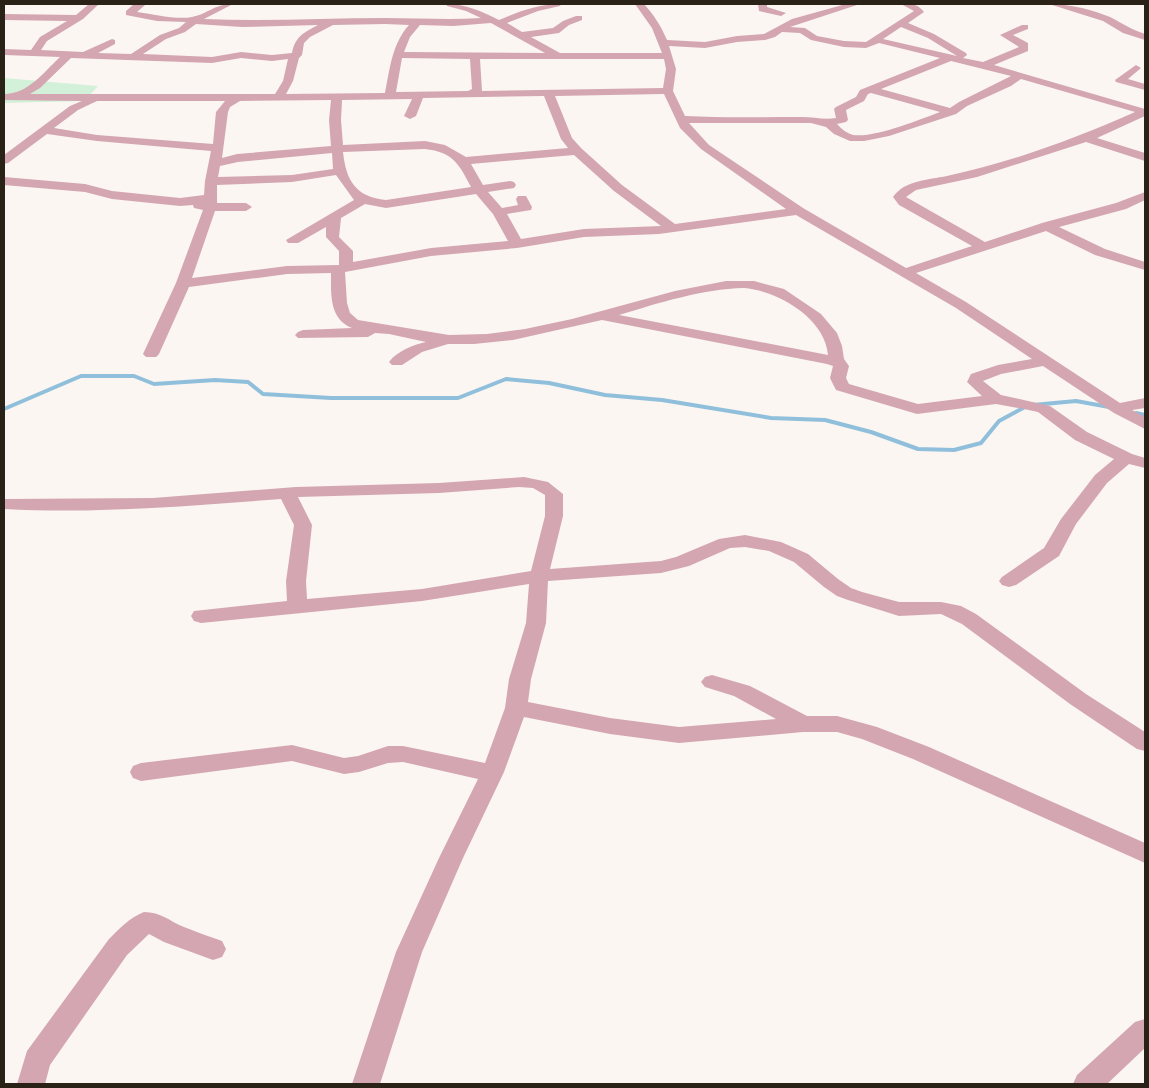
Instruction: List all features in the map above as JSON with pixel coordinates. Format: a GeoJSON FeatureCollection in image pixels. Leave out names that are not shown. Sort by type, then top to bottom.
{"type":"FeatureCollection","features":[{"type":"Feature","properties":{"kind":"street"},"geometry":{"type":"LineString","coordinates":[[38,54],[36,50],[38,45],[45,38],[79,18],[94,4]]}},
{"type":"Feature","properties":{"kind":"street"},"geometry":{"type":"LineString","coordinates":[[138,4],[140,5],[129,13],[158,18],[242,24],[496,21],[514,17],[532,6],[557,4]]}},
{"type":"Feature","properties":{"kind":"street"},"geometry":{"type":"LineString","coordinates":[[131,58],[163,37],[182,30],[193,20],[229,4]]}},
{"type":"Feature","properties":{"kind":"street"},"geometry":{"type":"LineString","coordinates":[[450,4],[461,5],[496,21],[558,56]]}},
{"type":"Feature","properties":{"kind":"street"},"geometry":{"type":"LineString","coordinates":[[639,4],[657,28],[668,56],[670,69],[668,92],[686,128],[705,147],[798,211],[908,272],[1145,424]]}},
{"type":"Feature","properties":{"kind":"street"},"geometry":{"type":"LineString","coordinates":[[764,4],[762,9],[781,13]]}},
{"type":"Feature","properties":{"kind":"street"},"geometry":{"type":"LineString","coordinates":[[662,43],[711,44],[731,40],[765,38],[780,30],[785,24],[855,4]]}},
{"type":"Feature","properties":{"kind":"street"},"geometry":{"type":"LineString","coordinates":[[780,30],[802,30],[811,38],[844,44],[866,45],[877,40],[919,12],[916,8],[906,4]]}},
{"type":"Feature","properties":{"kind":"street"},"geometry":{"type":"LineString","coordinates":[[1054,4],[1106,19],[1126,31],[1145,37]]}},
{"type":"Feature","properties":{"kind":"street"},"geometry":{"type":"LineString","coordinates":[[4,16],[79,18]]}},
{"type":"Feature","properties":{"kind":"street"},"geometry":{"type":"LineString","coordinates":[[514,17],[531,22],[565,25]]}},
{"type":"Feature","properties":{"kind":"street"},"geometry":{"type":"LineString","coordinates":[[520,35],[556,31],[579,18]]}},
{"type":"Feature","properties":{"kind":"street"},"geometry":{"type":"LineString","coordinates":[[300,41],[334,28],[367,22]]}},
{"type":"Feature","properties":{"kind":"street"},"geometry":{"type":"LineString","coordinates":[[390,96],[397,55],[409,29],[418,22]]}},
{"type":"Feature","properties":{"kind":"street"},"geometry":{"type":"LineString","coordinates":[[4,52],[212,60],[241,55],[272,58],[294,56],[299,52],[298,44],[300,41],[318,28],[330,23]]}},
{"type":"Feature","properties":{"kind":"street"},"geometry":{"type":"LineString","coordinates":[[901,24],[931,36],[981,65]]}},
{"type":"Feature","properties":{"kind":"street"},"geometry":{"type":"LineString","coordinates":[[981,65],[1024,49],[1024,45],[1005,35],[1025,27]]}},
{"type":"Feature","properties":{"kind":"street"},"geometry":{"type":"LineString","coordinates":[[877,40],[1020,75],[1145,112]]}},
{"type":"Feature","properties":{"kind":"street"},"geometry":{"type":"LineString","coordinates":[[84,55],[112,42]]}},
{"type":"Feature","properties":{"kind":"street"},"geometry":{"type":"LineString","coordinates":[[18,97],[36,86],[69,54]]}},
{"type":"Feature","properties":{"kind":"street"},"geometry":{"type":"LineString","coordinates":[[469,95],[477,90],[475,54]]}},
{"type":"Feature","properties":{"kind":"street"},"geometry":{"type":"LineString","coordinates":[[397,55],[668,56]]}},
{"type":"Feature","properties":{"kind":"street"},"geometry":{"type":"LineString","coordinates":[[279,97],[291,80],[294,56]]}},
{"type":"Feature","properties":{"kind":"street"},"geometry":{"type":"LineString","coordinates":[[681,118],[726,121],[800,120],[827,123],[842,120],[840,110],[860,99],[864,92],[950,58]]}},
{"type":"Feature","properties":{"kind":"street"},"geometry":{"type":"LineString","coordinates":[[1136,68],[1120,80],[1145,87]]}},
{"type":"Feature","properties":{"kind":"street"},"geometry":{"type":"LineString","coordinates":[[827,123],[838,132],[850,138],[864,138],[889,133],[952,112],[963,104],[1007,84],[1020,75]]}},
{"type":"Feature","properties":{"kind":"street"},"geometry":{"type":"LineString","coordinates":[[870,89],[915,104],[952,112]]}},
{"type":"Feature","properties":{"kind":"street"},"geometry":{"type":"LineString","coordinates":[[4,97],[238,98],[668,92]]}},
{"type":"Feature","properties":{"kind":"street"},"geometry":{"type":"LineString","coordinates":[[548,93],[567,139],[577,151],[618,188],[671,227]]}},
{"type":"Feature","properties":{"kind":"street"},"geometry":{"type":"LineString","coordinates":[[410,116],[419,95]]}},
{"type":"Feature","properties":{"kind":"street"},"geometry":{"type":"LineString","coordinates":[[337,96],[335,120],[339,172],[357,198],[386,204],[510,185]]}},
{"type":"Feature","properties":{"kind":"street"},"geometry":{"type":"LineString","coordinates":[[4,160],[74,108],[95,98]]}},
{"type":"Feature","properties":{"kind":"street"},"geometry":{"type":"LineString","coordinates":[[151,354],[183,283],[211,202],[211,181],[218,148],[222,112],[226,105],[238,98]]}},
{"type":"Feature","properties":{"kind":"street"},"geometry":{"type":"LineString","coordinates":[[984,247],[903,202],[899,197],[905,190],[912,187],[983,171],[1086,138],[1145,112]]}},
{"type":"Feature","properties":{"kind":"street"},"geometry":{"type":"LineString","coordinates":[[44,130],[97,138],[218,148]]}},
{"type":"Feature","properties":{"kind":"street"},"geometry":{"type":"LineString","coordinates":[[1086,138],[1145,157]]}},
{"type":"Feature","properties":{"kind":"street"},"geometry":{"type":"LineString","coordinates":[[215,164],[237,158],[338,149],[430,145],[448,150],[463,161],[479,190],[499,212],[517,244]]}},
{"type":"Feature","properties":{"kind":"street"},"geometry":{"type":"LineString","coordinates":[[463,161],[577,151]]}},
{"type":"Feature","properties":{"kind":"street"},"geometry":{"type":"LineString","coordinates":[[211,181],[281,179],[320,176],[339,172]]}},
{"type":"Feature","properties":{"kind":"street"},"geometry":{"type":"LineString","coordinates":[[4,181],[85,188],[112,195],[188,202],[211,202],[246,207]]}},
{"type":"Feature","properties":{"kind":"street"},"geometry":{"type":"LineString","coordinates":[[499,212],[526,207],[522,198]]}},
{"type":"Feature","properties":{"kind":"street"},"geometry":{"type":"LineString","coordinates":[[293,240],[363,200]]}},
{"type":"Feature","properties":{"kind":"street"},"geometry":{"type":"LineString","coordinates":[[908,272],[1046,226],[1142,200]]}},
{"type":"Feature","properties":{"kind":"street"},"geometry":{"type":"LineString","coordinates":[[183,283],[288,270],[342,268],[430,252],[517,244],[584,233],[638,232],[798,211]]}},
{"type":"Feature","properties":{"kind":"street"},"geometry":{"type":"LineString","coordinates":[[336,215],[332,237],[346,251],[342,268],[339,302],[344,315],[351,322],[364,326],[451,340]]}},
{"type":"Feature","properties":{"kind":"street"},"geometry":{"type":"LineString","coordinates":[[1046,226],[1100,252],[1145,266]]}},
{"type":"Feature","properties":{"kind":"street"},"geometry":{"type":"LineString","coordinates":[[397,362],[417,349],[451,340],[529,333],[640,303],[742,284],[768,288],[789,296],[824,324],[836,349],[836,362]]}},
{"type":"Feature","properties":{"kind":"street"},"geometry":{"type":"LineString","coordinates":[[600,314],[636,323],[836,362],[840,366],[838,378],[842,387],[885,398],[912,408],[927,408],[944,404],[996,399],[1044,409],[1089,441],[1126,458],[1145,463]]}},
{"type":"Feature","properties":{"kind":"street"},"geometry":{"type":"LineString","coordinates":[[303,335],[404,331]]}},
{"type":"Feature","properties":{"kind":"street"},"geometry":{"type":"LineString","coordinates":[[996,399],[975,382],[977,377],[998,370],[1047,360]]}},
{"type":"Feature","properties":{"kind":"street"},"geometry":{"type":"LineString","coordinates":[[1116,407],[1145,403]]}},
{"type":"Feature","properties":{"kind":"street"},"geometry":{"type":"LineString","coordinates":[[1009,581],[1052,552],[1067,523],[1101,479],[1126,458]]}},
{"type":"Feature","properties":{"kind":"street"},"geometry":{"type":"LineString","coordinates":[[4,504],[153,502],[287,493],[439,488],[519,482],[531,482],[547,487],[554,494],[554,516],[539,576],[536,623],[520,679],[516,708],[493,772],[451,858],[409,952],[366,1084]]}},
{"type":"Feature","properties":{"kind":"street"},"geometry":{"type":"LineString","coordinates":[[287,493],[302,525],[298,557],[297,606]]}},
{"type":"Feature","properties":{"kind":"street"},"geometry":{"type":"LineString","coordinates":[[201,616],[422,595],[539,576],[662,567],[682,562],[733,541],[754,541],[774,546],[800,558],[844,592],[855,596],[899,609],[941,608],[954,611],[969,619],[1078,699],[1145,743]]}},
{"type":"Feature","properties":{"kind":"street"},"geometry":{"type":"LineString","coordinates":[[712,682],[742,691],[803,724]]}},
{"type":"Feature","properties":{"kind":"street"},"geometry":{"type":"LineString","coordinates":[[516,708],[610,726],[679,735],[803,724],[837,724],[869,733],[921,753],[1145,853]]}},
{"type":"Feature","properties":{"kind":"street"},"geometry":{"type":"LineString","coordinates":[[141,772],[292,753],[303,753],[327,763],[344,766],[359,764],[386,754],[401,753],[436,760],[473,771],[493,772]]}},
{"type":"Feature","properties":{"kind":"street"},"geometry":{"type":"LineString","coordinates":[[31,1084],[37,1060],[118,947],[133,931],[144,923],[155,924],[173,934],[213,949]]}},
{"type":"Feature","properties":{"kind":"street"},"geometry":{"type":"LineString","coordinates":[[1090,1083],[1145,1031]]}},
{"type":"Feature","properties":{"kind":"green space"},"geometry":{"type":"Polygon","coordinates":[[[4,78],[98,86],[84,101],[4,103],[4,78]]]}},
{"type":"Feature","properties":{"kind":"waterway"},"geometry":{"type":"LineString","coordinates":[[4,409],[81,376],[134,376],[154,384],[215,380],[248,382],[263,394],[331,398],[458,398],[506,379],[549,383],[605,395],[662,400],[771,418],[825,420],[871,432],[918,449],[954,450],[981,443],[999,421],[1025,407]]}},
{"type":"Feature","properties":{"kind":"waterway"},"geometry":{"type":"LineString","coordinates":[[1033,405],[1076,401],[1109,407]]}},
{"type":"Feature","properties":{"kind":"waterway"},"geometry":{"type":"LineString","coordinates":[[1136,413],[1145,415]]}}]}
